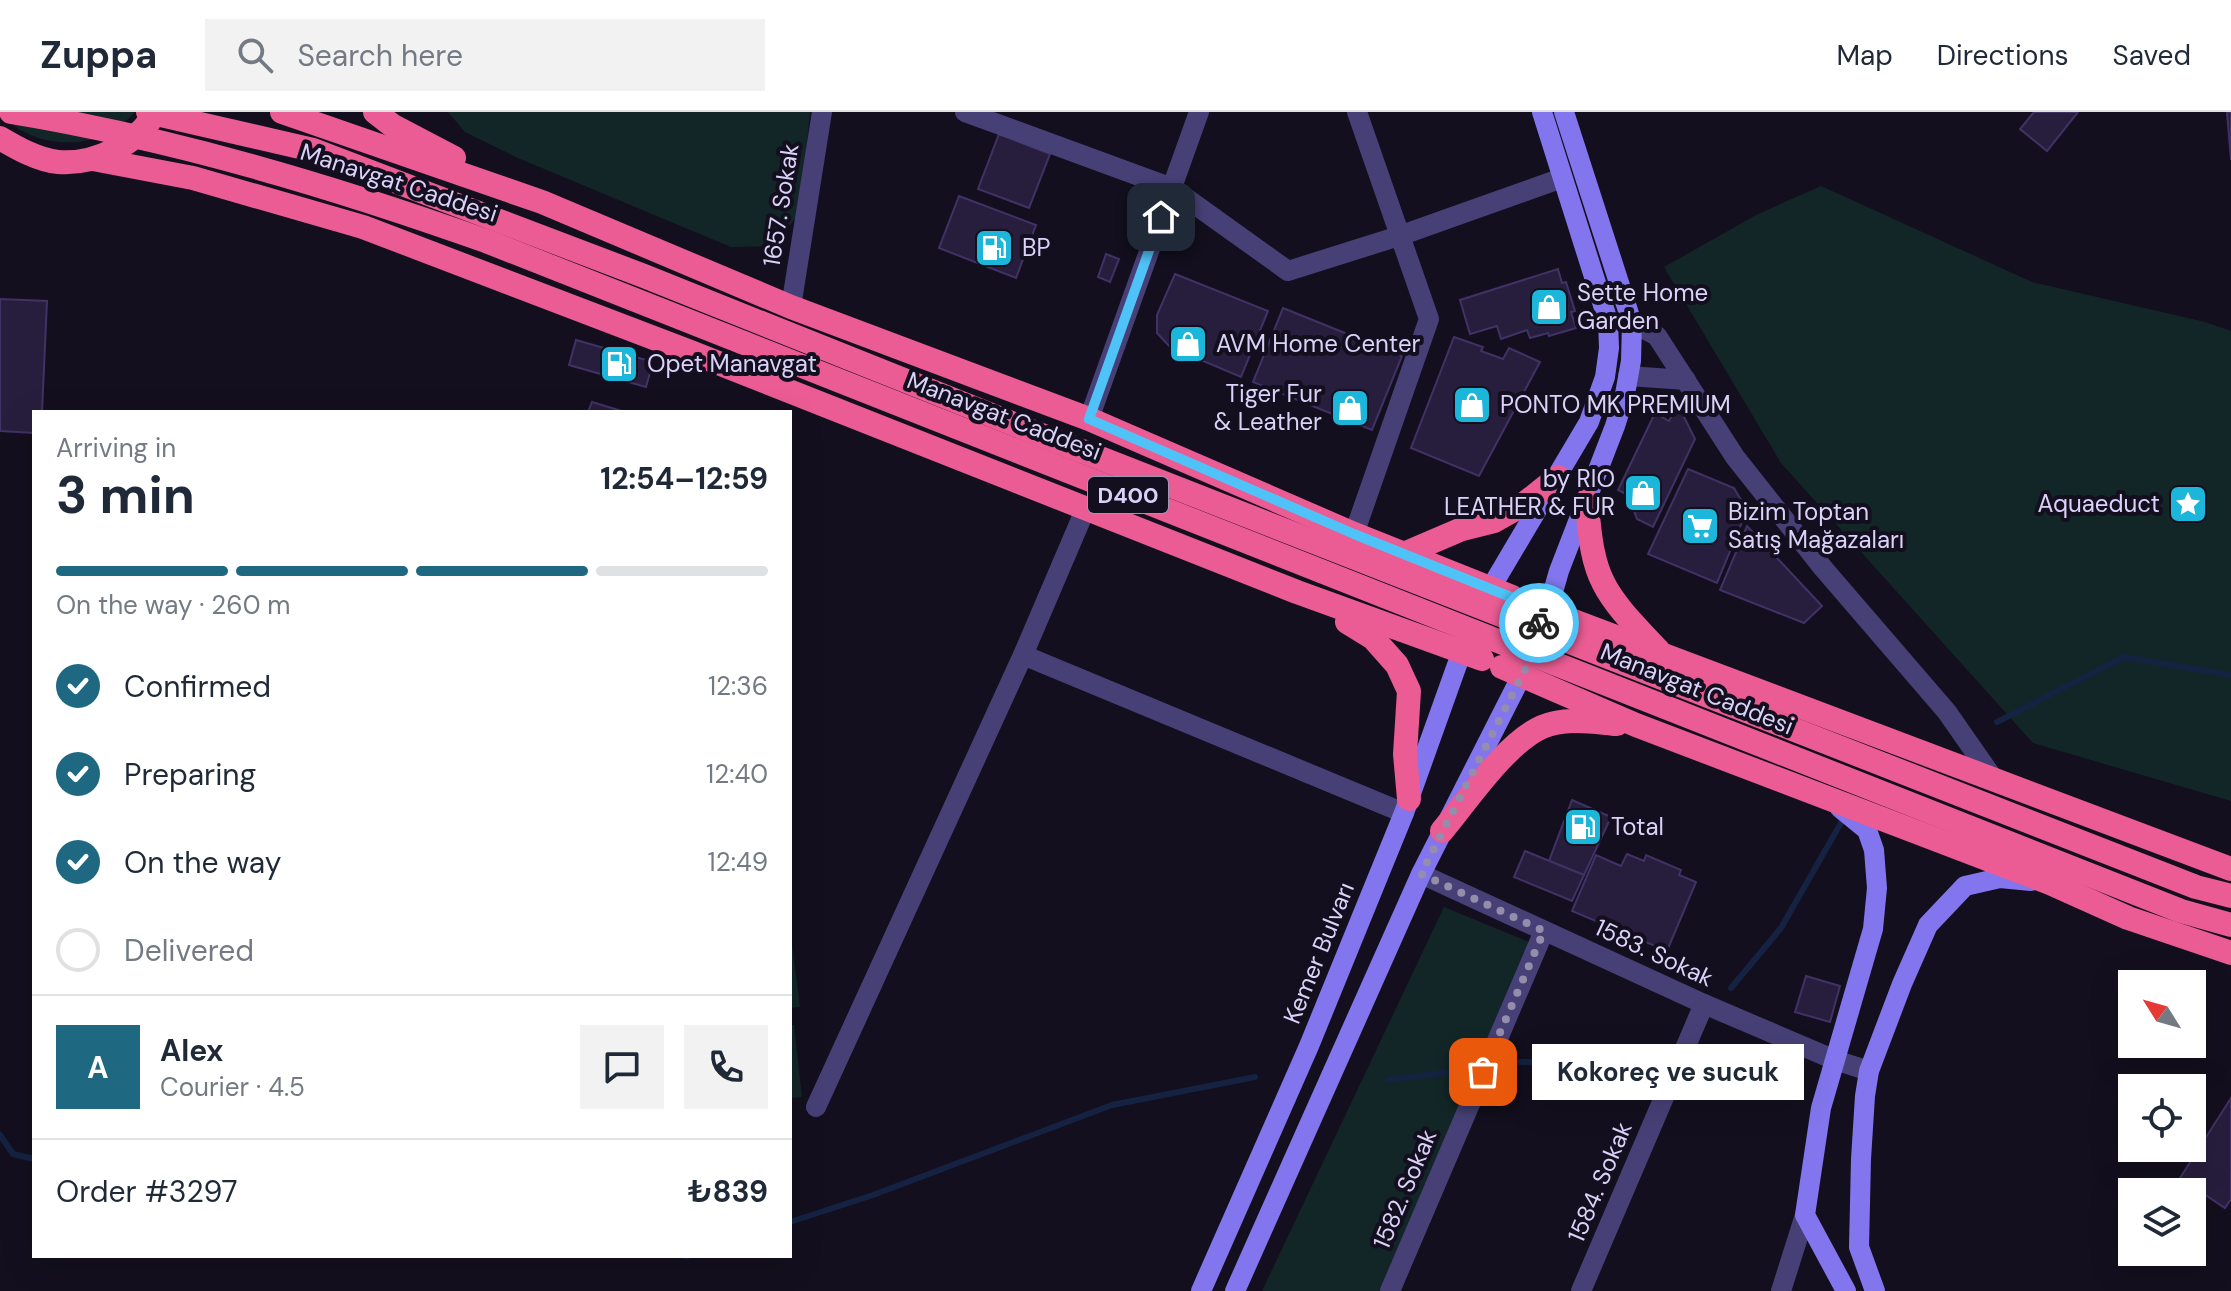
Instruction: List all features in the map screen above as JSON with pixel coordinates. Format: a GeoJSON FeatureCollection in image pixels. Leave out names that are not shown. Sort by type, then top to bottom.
{"type":"FeatureCollection","features":[{"type":"Feature","properties":{"kind":"highway","name":"Manavgat Caddesi"},"geometry":{"type":"LineString","coordinates":[[11,112],[63,120],[253,165],[371,200],[486,241],[2166,905],[2231,925]]}},
{"type":"Feature","properties":{"kind":"highway","name":"Manavgat Caddesi"},"geometry":{"type":"LineString","coordinates":[[148,112],[205,123],[328,155],[644,276],[1036,433],[2196,887],[2231,896]]}},
{"type":"Feature","properties":{"kind":"highway"},"geometry":{"type":"LineString","coordinates":[[93,159],[126,144],[152,119],[155,112]]}},
{"type":"Feature","properties":{"kind":"highway"},"geometry":{"type":"LineString","coordinates":[[282,112],[336,128],[542,202],[791,307],[1089,419],[1354,534],[1406,553],[1495,605],[1547,611],[2231,869]]}},
{"type":"Feature","properties":{"kind":"highway"},"geometry":{"type":"LineString","coordinates":[[375,112],[393,126],[542,202]]}},
{"type":"Feature","properties":{"kind":"highway"},"geometry":{"type":"LineString","coordinates":[[0,138],[11,149],[58,162],[93,159],[193,178],[363,227],[693,353],[1297,592],[1506,659]]}},
{"type":"Feature","properties":{"kind":"highway"},"geometry":{"type":"LineString","coordinates":[[1406,553],[1462,529],[1494,521],[1524,504],[1558,477]]}},
{"type":"Feature","properties":{"kind":"highway"},"geometry":{"type":"LineString","coordinates":[[1587,501],[1590,541],[1600,579],[1613,602],[1662,655]]}},
{"type":"Feature","properties":{"kind":"highway"},"geometry":{"type":"LineString","coordinates":[[1297,592],[1373,638],[1397,665],[1409,691],[1405,754],[1407,806]]}},
{"type":"Feature","properties":{"kind":"highway"},"geometry":{"type":"LineString","coordinates":[[1495,605],[1532,609],[1538,620],[1506,659]]}},
{"type":"Feature","properties":{"kind":"highway"},"geometry":{"type":"LineString","coordinates":[[1495,605],[1470,641],[1636,725],[2050,883],[2128,918],[2231,953]]}},
{"type":"Feature","properties":{"kind":"highway"},"geometry":{"type":"LineString","coordinates":[[1442,831],[1517,741],[1544,726],[1571,721],[1636,725]]}},
{"type":"Feature","properties":{"kind":"street","name":"1657. Sokak"},"geometry":{"type":"LineString","coordinates":[[791,307],[822,112]]}},
{"type":"Feature","properties":{"kind":"street"},"geometry":{"type":"LineString","coordinates":[[965,112],[1172,188],[1288,271],[1399,236],[1562,178]]}},
{"type":"Feature","properties":{"kind":"street"},"geometry":{"type":"LineString","coordinates":[[1089,419],[1199,112]]}},
{"type":"Feature","properties":{"kind":"street"},"geometry":{"type":"LineString","coordinates":[[1354,534],[1429,319],[1357,112]]}},
{"type":"Feature","properties":{"kind":"street"},"geometry":{"type":"LineString","coordinates":[[1495,605],[1558,477],[1589,422],[1605,377],[1609,348],[1608,321],[1542,112]]}},
{"type":"Feature","properties":{"kind":"street"},"geometry":{"type":"LineString","coordinates":[[1235,1291],[1442,831],[1506,659],[1547,611],[1615,426],[1628,376],[1632,323],[1564,112]]}},
{"type":"Feature","properties":{"kind":"street"},"geometry":{"type":"LineString","coordinates":[[1632,323],[1657,336],[1735,457],[1823,568],[1947,712],[1993,778]]}},
{"type":"Feature","properties":{"kind":"street"},"geometry":{"type":"LineString","coordinates":[[1628,376],[1686,380]]}},
{"type":"Feature","properties":{"kind":"street"},"geometry":{"type":"LineString","coordinates":[[816,1107],[1023,655],[1085,510]]}},
{"type":"Feature","properties":{"kind":"street"},"geometry":{"type":"LineString","coordinates":[[1023,655],[1407,806]]}},
{"type":"Feature","properties":{"kind":"street","name":"Kemer Bulvarı"},"geometry":{"type":"LineString","coordinates":[[1201,1291],[1309,1046],[1407,806],[1506,659]]}},
{"type":"Feature","properties":{"kind":"street"},"geometry":{"type":"LineString","coordinates":[[1781,1291],[1805,1215],[1821,1108],[1873,929],[1877,888],[1874,850],[1867,830],[1834,803]]}},
{"type":"Feature","properties":{"kind":"street","name":"1583. Sokak"},"geometry":{"type":"LineString","coordinates":[[1421,874],[1704,1004],[1835,1060],[1869,1071]]}},
{"type":"Feature","properties":{"kind":"street"},"geometry":{"type":"LineString","coordinates":[[1875,1291],[1859,1247],[1861,1159],[1869,1071],[1902,984],[1928,925],[1965,886],[2000,878],[2050,883]]}},
{"type":"Feature","properties":{"kind":"street","name":"1582. Sokak"},"geometry":{"type":"LineString","coordinates":[[1390,1291],[1544,931]]}},
{"type":"Feature","properties":{"kind":"street","name":"1584. Sokak"},"geometry":{"type":"LineString","coordinates":[[1581,1291],[1704,1004]]}},
{"type":"Feature","properties":{"kind":"street"},"geometry":{"type":"LineString","coordinates":[[1805,1215],[1846,1291]]}},
{"type":"Feature","properties":{"kind":"green space"},"geometry":{"type":"Polygon","coordinates":[[[1,112],[135,112],[111,132],[97,138],[68,142],[37,138],[11,123],[1,112]]]}},
{"type":"Feature","properties":{"kind":"green space"},"geometry":{"type":"Polygon","coordinates":[[[448,112],[810,112],[800,213],[772,246],[731,247],[518,158],[465,132],[448,112]]]}},
{"type":"Feature","properties":{"kind":"green space"},"geometry":{"type":"Polygon","coordinates":[[[1821,186],[2032,282],[2205,322],[2231,331],[2231,801],[2033,743],[1781,463],[1664,267],[1758,214],[1821,186]]]}},
{"type":"Feature","properties":{"kind":"green space"},"geometry":{"type":"Polygon","coordinates":[[[1444,907],[1529,942],[1381,1291],[1262,1291],[1444,907]]]}},
{"type":"Feature","properties":{"kind":"green space"},"geometry":{"type":"Polygon","coordinates":[[[792,945],[800,1007],[792,1008],[792,945]]]}},
{"type":"Feature","properties":{"kind":"green space"},"geometry":{"type":"Polygon","coordinates":[[[792,1025],[794,1025],[802,1097],[792,1098],[792,1025]]]}},
{"type":"Feature","properties":{"kind":"building"},"geometry":{"type":"Polygon","coordinates":[[[2034,112],[2078,112],[2047,151],[2020,129],[2034,112]]]}},
{"type":"Feature","properties":{"kind":"building"},"geometry":{"type":"Polygon","coordinates":[[[2227,112],[2231,112],[2231,160],[2227,112]]]}},
{"type":"Feature","properties":{"kind":"building"},"geometry":{"type":"Polygon","coordinates":[[[999,134],[1050,154],[1029,208],[978,189],[999,134]]]}},
{"type":"Feature","properties":{"kind":"building"},"geometry":{"type":"Polygon","coordinates":[[[959,196],[1036,225],[1016,278],[939,248],[959,196]]]}},
{"type":"Feature","properties":{"kind":"building"},"geometry":{"type":"Polygon","coordinates":[[[1106,254],[1119,259],[1110,282],[1098,277],[1106,254]]]}},
{"type":"Feature","properties":{"kind":"building"},"geometry":{"type":"Polygon","coordinates":[[[1558,269],[1562,283],[1566,282],[1575,311],[1571,312],[1576,328],[1530,338],[1527,330],[1501,339],[1497,326],[1470,334],[1460,300],[1558,269]]]}},
{"type":"Feature","properties":{"kind":"building"},"geometry":{"type":"Polygon","coordinates":[[[1175,274],[1268,311],[1241,377],[1170,347],[1157,333],[1157,315],[1175,274]]]}},
{"type":"Feature","properties":{"kind":"building"},"geometry":{"type":"Polygon","coordinates":[[[0,299],[47,301],[42,410],[32,410],[32,433],[0,431],[0,299]]]}},
{"type":"Feature","properties":{"kind":"building"},"geometry":{"type":"Polygon","coordinates":[[[1283,308],[1402,356],[1372,430],[1253,382],[1283,308]]]}},
{"type":"Feature","properties":{"kind":"building","name":"PONTO MK PREMIUM"},"geometry":{"type":"Polygon","coordinates":[[[1454,337],[1483,347],[1481,351],[1503,359],[1509,348],[1540,362],[1479,476],[1411,448],[1454,337]]]}},
{"type":"Feature","properties":{"kind":"building"},"geometry":{"type":"Polygon","coordinates":[[[576,340],[653,362],[646,387],[569,365],[576,340]]]}},
{"type":"Feature","properties":{"kind":"building"},"geometry":{"type":"Polygon","coordinates":[[[592,402],[618,410],[589,410],[592,402]]]}},
{"type":"Feature","properties":{"kind":"building"},"geometry":{"type":"Polygon","coordinates":[[[1676,409],[1682,413],[1695,439],[1653,527],[1637,519],[1628,495],[1618,490],[1655,413],[1669,421],[1676,409]]]}},
{"type":"Feature","properties":{"kind":"building"},"geometry":{"type":"Polygon","coordinates":[[[1688,469],[1734,488],[1747,510],[1717,583],[1648,554],[1688,469]]]}},
{"type":"Feature","properties":{"kind":"building"},"geometry":{"type":"Polygon","coordinates":[[[1747,526],[1822,606],[1804,623],[1720,590],[1747,526]]]}},
{"type":"Feature","properties":{"kind":"building"},"geometry":{"type":"Polygon","coordinates":[[[1572,800],[1611,817],[1584,875],[1549,861],[1572,800]]]}},
{"type":"Feature","properties":{"kind":"building"},"geometry":{"type":"Polygon","coordinates":[[[1525,851],[1584,875],[1572,901],[1514,877],[1525,851]]]}},
{"type":"Feature","properties":{"kind":"building"},"geometry":{"type":"Polygon","coordinates":[[[1627,854],[1644,861],[1646,855],[1681,870],[1679,875],[1696,882],[1667,951],[1572,911],[1596,855],[1621,866],[1627,854]]]}},
{"type":"Feature","properties":{"kind":"building"},"geometry":{"type":"Polygon","coordinates":[[[1806,976],[1840,986],[1830,1022],[1795,1012],[1806,976]]]}},
{"type":"Feature","properties":{"kind":"building"},"geometry":{"type":"Polygon","coordinates":[[[2231,1098],[2231,1199],[2225,1208],[2206,1195],[2206,1178],[2180,1178],[2190,1162],[2206,1162],[2206,1137],[2231,1098]]]}},
{"type":"Feature","properties":{"kind":"waterway"},"geometry":{"type":"LineString","coordinates":[[1997,722],[2124,657],[2231,675]]}},
{"type":"Feature","properties":{"kind":"waterway"},"geometry":{"type":"LineString","coordinates":[[1731,988],[1781,928],[1842,821]]}},
{"type":"Feature","properties":{"kind":"waterway"},"geometry":{"type":"LineString","coordinates":[[1520,1062],[1627,1061]]}},
{"type":"Feature","properties":{"kind":"waterway"},"geometry":{"type":"LineString","coordinates":[[1388,1080],[1466,1070]]}},
{"type":"Feature","properties":{"kind":"waterway"},"geometry":{"type":"LineString","coordinates":[[792,1221],[873,1195],[1112,1105],[1255,1077]]}},
{"type":"Feature","properties":{"kind":"waterway"},"geometry":{"type":"LineString","coordinates":[[0,1135],[13,1154],[32,1159]]}},
{"type":"Feature","properties":{"kind":"way so far"},"geometry":{"type":"LineString","coordinates":[[1483,1072],[1544,931],[1421,874],[1538,644],[1539,623]]}},
{"type":"Feature","properties":{"kind":"place","name":"BP"},"geometry":{"type":"Point","coordinates":[994,248]}},
{"type":"Feature","properties":{"kind":"place","name":"Sette Home Garden"},"geometry":{"type":"Point","coordinates":[1549,307]}},
{"type":"Feature","properties":{"kind":"place","name":"AVM Home Center"},"geometry":{"type":"Point","coordinates":[1188,344]}},
{"type":"Feature","properties":{"kind":"place","name":"Opet Manavgat"},"geometry":{"type":"Point","coordinates":[619,364]}},
{"type":"Feature","properties":{"kind":"place","name":"PONTO MK PREMIUM"},"geometry":{"type":"Point","coordinates":[1472,405]}},
{"type":"Feature","properties":{"kind":"place","name":"Tiger Fur & Leather"},"geometry":{"type":"Point","coordinates":[1350,408]}},
{"type":"Feature","properties":{"kind":"place","name":"by RIO LEATHER & FUR"},"geometry":{"type":"Point","coordinates":[1643,493]}},
{"type":"Feature","properties":{"kind":"place","name":"Aquaeduct"},"geometry":{"type":"Point","coordinates":[2188,504]}},
{"type":"Feature","properties":{"kind":"place","name":"Bizim Toptan Satış Mağazaları"},"geometry":{"type":"Point","coordinates":[1700,526]}},
{"type":"Feature","properties":{"kind":"place","name":"Total"},"geometry":{"type":"Point","coordinates":[1583,827]}},
{"type":"Feature","properties":{"kind":"place","name":"Kokoreç ve sucuk"},"geometry":{"type":"Point","coordinates":[1483,1072]}},
{"type":"Feature","properties":{"kind":"route"},"geometry":{"type":"LineString","coordinates":[[1161,217],[1089,419],[1354,534],[1523,602],[1532,609],[1539,623]]}}]}
